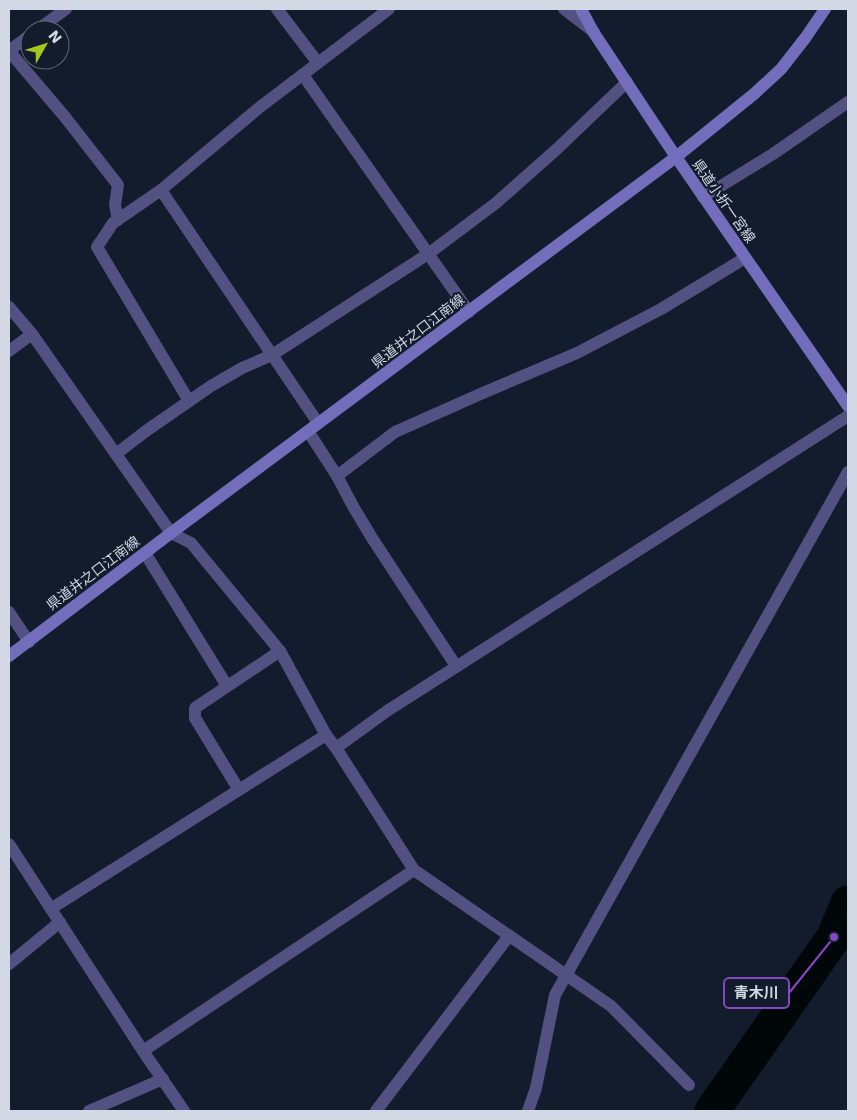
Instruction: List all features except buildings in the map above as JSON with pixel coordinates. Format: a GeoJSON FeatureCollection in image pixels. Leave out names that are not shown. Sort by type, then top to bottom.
{"type":"FeatureCollection","features":[{"type":"Feature","properties":{"kind":"main road","name":"県道小折一宮線"},"geometry":{"type":"LineString","coordinates":[[581,9],[594,33],[676,157],[848,406]]}},
{"type":"Feature","properties":{"kind":"main road","name":"県道井之口江南線"},"geometry":{"type":"LineString","coordinates":[[9,656],[676,157],[754,94],[781,69],[825,9]]}},
{"type":"Feature","properties":{"kind":"street"},"geometry":{"type":"LineString","coordinates":[[51,20],[66,9]]}},
{"type":"Feature","properties":{"kind":"street"},"geometry":{"type":"LineString","coordinates":[[277,9],[318,63]]}},
{"type":"Feature","properties":{"kind":"street"},"geometry":{"type":"LineString","coordinates":[[189,401],[97,247],[113,224],[161,190],[260,107],[390,9]]}},
{"type":"Feature","properties":{"kind":"street"},"geometry":{"type":"LineString","coordinates":[[564,9],[594,33]]}},
{"type":"Feature","properties":{"kind":"street"},"geometry":{"type":"LineString","coordinates":[[20,43],[9,51],[65,117],[118,185],[115,204],[118,220]]}},
{"type":"Feature","properties":{"kind":"street"},"geometry":{"type":"LineString","coordinates":[[303,75],[469,312]]}},
{"type":"Feature","properties":{"kind":"street"},"geometry":{"type":"LineString","coordinates":[[116,454],[189,401],[242,368],[272,355],[428,254],[496,203],[558,148],[626,82]]}},
{"type":"Feature","properties":{"kind":"street"},"geometry":{"type":"LineString","coordinates":[[703,197],[774,154],[848,102]]}},
{"type":"Feature","properties":{"kind":"street"},"geometry":{"type":"LineString","coordinates":[[161,190],[318,423]]}},
{"type":"Feature","properties":{"kind":"street"},"geometry":{"type":"LineString","coordinates":[[337,476],[396,432],[577,353],[661,309],[745,258]]}},
{"type":"Feature","properties":{"kind":"street"},"geometry":{"type":"LineString","coordinates":[[9,307],[32,334],[171,533],[191,543],[280,651],[326,735],[414,870],[611,1006],[689,1085]]}},
{"type":"Feature","properties":{"kind":"street"},"geometry":{"type":"LineString","coordinates":[[9,351],[32,334]]}},
{"type":"Feature","properties":{"kind":"street"},"geometry":{"type":"LineString","coordinates":[[336,748],[387,710],[848,416]]}},
{"type":"Feature","properties":{"kind":"street"},"geometry":{"type":"LineString","coordinates":[[308,431],[337,476],[354,508],[456,666]]}},
{"type":"Feature","properties":{"kind":"street"},"geometry":{"type":"LineString","coordinates":[[528,1111],[536,1088],[555,994],[848,472]]}},
{"type":"Feature","properties":{"kind":"street"},"geometry":{"type":"LineString","coordinates":[[145,553],[227,686]]}},
{"type":"Feature","properties":{"kind":"street"},"geometry":{"type":"LineString","coordinates":[[9,612],[29,642]]}},
{"type":"Feature","properties":{"kind":"street"},"geometry":{"type":"LineString","coordinates":[[239,790],[195,718],[195,708],[280,651]]}},
{"type":"Feature","properties":{"kind":"street"},"geometry":{"type":"LineString","coordinates":[[52,908],[326,735]]}},
{"type":"Feature","properties":{"kind":"street"},"geometry":{"type":"LineString","coordinates":[[9,844],[184,1111]]}},
{"type":"Feature","properties":{"kind":"street"},"geometry":{"type":"LineString","coordinates":[[143,1051],[414,870]]}},
{"type":"Feature","properties":{"kind":"street"},"geometry":{"type":"LineString","coordinates":[[9,964],[60,922]]}},
{"type":"Feature","properties":{"kind":"street"},"geometry":{"type":"LineString","coordinates":[[376,1111],[510,936]]}},
{"type":"Feature","properties":{"kind":"street"},"geometry":{"type":"LineString","coordinates":[[88,1111],[163,1079]]}},
{"type":"Feature","properties":{"kind":"waterway"},"geometry":{"type":"LineString","coordinates":[[712,1111],[834,937],[848,903]]}},
{"type":"Feature","properties":{"kind":"place","name":"青木川"},"geometry":{"type":"Point","coordinates":[834,937]}}]}
